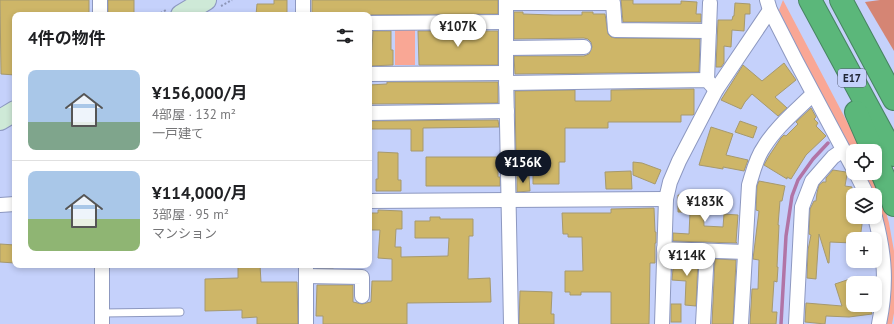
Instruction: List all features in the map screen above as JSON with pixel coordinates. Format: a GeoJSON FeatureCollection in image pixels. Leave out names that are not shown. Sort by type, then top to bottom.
{"type":"FeatureCollection","features":[{"type":"Feature","properties":{"kind":"highway"},"geometry":{"type":"LineString","coordinates":[[800,0],[859,118],[870,144]]}},
{"type":"Feature","properties":{"kind":"highway","name":"E17"},"geometry":{"type":"LineString","coordinates":[[810,0],[894,155]]}},
{"type":"Feature","properties":{"kind":"highway","name":"E17"},"geometry":{"type":"LineString","coordinates":[[841,0],[894,99]]}},
{"type":"Feature","properties":{"kind":"highway"},"geometry":{"type":"LineString","coordinates":[[882,173],[894,205]]}},
{"type":"Feature","properties":{"kind":"street"},"geometry":{"type":"LineString","coordinates":[[100,0],[100,12]]}},
{"type":"Feature","properties":{"kind":"street"},"geometry":{"type":"LineString","coordinates":[[185,12],[206,0]]}},
{"type":"Feature","properties":{"kind":"street"},"geometry":{"type":"LineString","coordinates":[[303,0],[303,12]]}},
{"type":"Feature","properties":{"kind":"street"},"geometry":{"type":"LineString","coordinates":[[510,324],[506,1],[614,3],[615,30],[709,31]]}},
{"type":"Feature","properties":{"kind":"street"},"geometry":{"type":"LineString","coordinates":[[710,3],[709,31],[712,85]]}},
{"type":"Feature","properties":{"kind":"street"},"geometry":{"type":"LineString","coordinates":[[662,324],[666,199],[670,182],[712,85],[769,5],[813,94],[846,155]]}},
{"type":"Feature","properties":{"kind":"street"},"geometry":{"type":"LineString","coordinates":[[372,23],[506,22]]}},
{"type":"Feature","properties":{"kind":"street"},"geometry":{"type":"LineString","coordinates":[[506,48],[584,48]]}},
{"type":"Feature","properties":{"kind":"street"},"geometry":{"type":"LineString","coordinates":[[372,74],[712,85]]}},
{"type":"Feature","properties":{"kind":"street"},"geometry":{"type":"LineString","coordinates":[[741,324],[749,185],[754,167],[763,148],[778,128],[813,94]]}},
{"type":"Feature","properties":{"kind":"street"},"geometry":{"type":"LineString","coordinates":[[372,113],[507,112]]}},
{"type":"Feature","properties":{"kind":"street"},"geometry":{"type":"LineString","coordinates":[[0,120],[12,113]]}},
{"type":"Feature","properties":{"kind":"street"},"geometry":{"type":"LineString","coordinates":[[796,324],[802,208],[812,181],[833,157],[843,150]]}},
{"type":"Feature","properties":{"kind":"street"},"geometry":{"type":"LineString","coordinates":[[372,201],[666,199]]}},
{"type":"Feature","properties":{"kind":"street"},"geometry":{"type":"LineString","coordinates":[[0,205],[12,204]]}},
{"type":"Feature","properties":{"kind":"street"},"geometry":{"type":"LineString","coordinates":[[876,224],[884,266],[881,311],[878,324]]}},
{"type":"Feature","properties":{"kind":"street"},"geometry":{"type":"LineString","coordinates":[[664,249],[745,252]]}},
{"type":"Feature","properties":{"kind":"street"},"geometry":{"type":"LineString","coordinates":[[703,324],[707,251]]}},
{"type":"Feature","properties":{"kind":"street"},"geometry":{"type":"LineString","coordinates":[[102,268],[102,318]]}},
{"type":"Feature","properties":{"kind":"street"},"geometry":{"type":"LineString","coordinates":[[306,324],[306,271],[362,277],[362,296]]}},
{"type":"Feature","properties":{"kind":"lane"},"geometry":{"type":"LineString","coordinates":[[102,318],[180,312]]}},
{"type":"Feature","properties":{"kind":"shaded area"},"geometry":{"type":"Polygon","coordinates":[[[783,0],[858,144],[848,144],[821,95],[779,10],[783,0]]]}},
{"type":"Feature","properties":{"kind":"shaded area"},"geometry":{"type":"Polygon","coordinates":[[[894,0],[894,51],[865,2],[894,0]]]}},
{"type":"Feature","properties":{"kind":"shaded area"},"geometry":{"type":"Polygon","coordinates":[[[395,28],[415,28],[415,65],[395,65],[395,28]]]}},
{"type":"Feature","properties":{"kind":"shaded area"},"geometry":{"type":"Polygon","coordinates":[[[868,180],[875,180],[879,188],[872,188],[868,180]]]}},
{"type":"Feature","properties":{"kind":"shaded area"},"geometry":{"type":"Polygon","coordinates":[[[882,197],[889,223],[894,251],[894,313],[892,324],[885,324],[882,197]]]}},
{"type":"Feature","properties":{"kind":"building"},"geometry":{"type":"Polygon","coordinates":[[[0,0],[89,0],[89,12],[12,12],[12,75],[1,74],[0,0]]]}},
{"type":"Feature","properties":{"kind":"building"},"geometry":{"type":"Polygon","coordinates":[[[108,0],[134,0],[134,12],[108,12],[108,0]]]}},
{"type":"Feature","properties":{"kind":"building"},"geometry":{"type":"Polygon","coordinates":[[[274,0],[287,0],[287,12],[256,12],[257,4],[274,4],[274,0]]]}},
{"type":"Feature","properties":{"kind":"building"},"geometry":{"type":"Polygon","coordinates":[[[312,0],[498,0],[498,14],[372,15],[372,12],[312,12],[312,0]]]}},
{"type":"Feature","properties":{"kind":"building"},"geometry":{"type":"Polygon","coordinates":[[[621,0],[633,0],[633,4],[681,4],[681,1],[697,2],[696,14],[701,14],[701,22],[623,22],[621,0]]]}},
{"type":"Feature","properties":{"kind":"building"},"geometry":{"type":"Polygon","coordinates":[[[735,3],[750,4],[750,14],[745,14],[744,31],[732,30],[731,47],[724,46],[724,63],[721,67],[716,67],[718,20],[732,20],[734,16],[735,3]]]}},
{"type":"Feature","properties":{"kind":"building"},"geometry":{"type":"Polygon","coordinates":[[[514,12],[523,12],[523,14],[582,15],[582,12],[593,12],[593,14],[605,14],[608,34],[611,37],[700,39],[699,72],[515,74],[514,56],[584,56],[589,54],[592,47],[591,42],[584,38],[514,39],[514,12]]]}},
{"type":"Feature","properties":{"kind":"building"},"geometry":{"type":"Polygon","coordinates":[[[373,31],[391,31],[393,65],[372,66],[373,31]]]}},
{"type":"Feature","properties":{"kind":"building"},"geometry":{"type":"Polygon","coordinates":[[[418,31],[498,31],[498,65],[419,65],[418,31]]]}},
{"type":"Feature","properties":{"kind":"building"},"geometry":{"type":"Polygon","coordinates":[[[784,63],[796,80],[775,97],[787,108],[778,116],[752,94],[741,109],[721,100],[743,65],[762,81],[784,63]]]}},
{"type":"Feature","properties":{"kind":"building"},"geometry":{"type":"Polygon","coordinates":[[[387,82],[498,82],[498,103],[372,104],[372,85],[387,84],[387,82]]]}},
{"type":"Feature","properties":{"kind":"building"},"geometry":{"type":"Polygon","coordinates":[[[694,89],[694,114],[681,115],[681,122],[608,122],[608,128],[565,128],[565,162],[559,162],[559,184],[533,184],[533,158],[516,158],[515,91],[575,90],[575,101],[611,101],[611,90],[694,89]]]}},
{"type":"Feature","properties":{"kind":"building"},"geometry":{"type":"Polygon","coordinates":[[[811,108],[816,117],[814,119],[818,123],[816,126],[826,136],[806,155],[791,179],[787,177],[787,179],[764,165],[781,138],[784,135],[786,136],[798,124],[796,122],[811,108]]]}},
{"type":"Feature","properties":{"kind":"building"},"geometry":{"type":"Polygon","coordinates":[[[498,120],[499,127],[423,128],[423,151],[411,151],[411,129],[372,129],[372,121],[498,120]]]}},
{"type":"Feature","properties":{"kind":"building"},"geometry":{"type":"Polygon","coordinates":[[[740,121],[757,127],[753,138],[735,132],[740,121]]]}},
{"type":"Feature","properties":{"kind":"building"},"geometry":{"type":"Polygon","coordinates":[[[711,127],[733,134],[726,155],[748,160],[744,171],[699,165],[711,127]]]}},
{"type":"Feature","properties":{"kind":"building"},"geometry":{"type":"Polygon","coordinates":[[[378,152],[398,153],[398,180],[401,180],[401,191],[376,191],[376,179],[378,179],[378,152]]]}},
{"type":"Feature","properties":{"kind":"building"},"geometry":{"type":"Polygon","coordinates":[[[426,157],[498,157],[498,177],[500,177],[500,186],[426,186],[426,157]]]}},
{"type":"Feature","properties":{"kind":"building"},"geometry":{"type":"Polygon","coordinates":[[[633,162],[642,163],[661,170],[655,184],[633,175],[633,162]]]}},
{"type":"Feature","properties":{"kind":"building"},"geometry":{"type":"Polygon","coordinates":[[[833,170],[846,172],[845,186],[852,187],[846,188],[846,224],[862,224],[861,232],[846,232],[846,243],[830,242],[829,263],[819,234],[816,279],[807,278],[808,250],[811,235],[809,234],[810,209],[814,201],[816,201],[819,185],[826,182],[826,178],[833,170]]]}},
{"type":"Feature","properties":{"kind":"building"},"geometry":{"type":"Polygon","coordinates":[[[631,171],[632,189],[606,189],[605,172],[631,171]]]}},
{"type":"Feature","properties":{"kind":"building"},"geometry":{"type":"Polygon","coordinates":[[[517,176],[529,176],[530,191],[517,192],[517,176]]]}},
{"type":"Feature","properties":{"kind":"building"},"geometry":{"type":"Polygon","coordinates":[[[759,181],[785,186],[782,201],[780,201],[777,282],[774,281],[772,312],[777,312],[776,324],[750,324],[752,289],[758,289],[759,260],[753,259],[759,211],[756,210],[757,186],[759,181]]]}},
{"type":"Feature","properties":{"kind":"building"},"geometry":{"type":"Polygon","coordinates":[[[678,195],[703,195],[704,226],[723,227],[724,214],[738,215],[737,243],[673,241],[673,233],[689,234],[690,212],[678,212],[678,195]]]}},
{"type":"Feature","properties":{"kind":"building"},"geometry":{"type":"Polygon","coordinates":[[[654,208],[656,243],[655,263],[650,263],[649,324],[611,324],[611,292],[581,292],[581,295],[570,295],[570,292],[565,292],[565,271],[583,271],[582,237],[568,237],[568,234],[563,234],[562,213],[611,213],[611,209],[654,208]]]}},
{"type":"Feature","properties":{"kind":"building"},"geometry":{"type":"Polygon","coordinates":[[[378,210],[402,211],[402,229],[396,229],[395,247],[401,247],[401,257],[448,256],[449,238],[415,238],[415,221],[430,221],[430,217],[440,217],[440,219],[473,219],[473,236],[469,236],[468,279],[490,278],[491,302],[407,303],[407,324],[323,324],[323,316],[316,316],[317,285],[353,285],[353,302],[362,304],[371,302],[372,281],[392,281],[392,259],[378,258],[380,230],[372,230],[372,213],[378,213],[378,210]]]}},
{"type":"Feature","properties":{"kind":"building"},"geometry":{"type":"Polygon","coordinates":[[[0,244],[12,245],[12,263],[0,262],[0,244]]]}},
{"type":"Feature","properties":{"kind":"building"},"geometry":{"type":"Polygon","coordinates":[[[674,258],[698,259],[696,306],[685,305],[686,281],[672,280],[674,258]]]}},
{"type":"Feature","properties":{"kind":"building"},"geometry":{"type":"Polygon","coordinates":[[[715,259],[736,260],[733,324],[712,324],[715,259]]]}},
{"type":"Feature","properties":{"kind":"building"},"geometry":{"type":"Polygon","coordinates":[[[238,268],[260,268],[261,282],[297,282],[298,324],[257,324],[257,317],[242,318],[242,310],[205,311],[205,279],[238,278],[238,268]]]}},
{"type":"Feature","properties":{"kind":"building"},"geometry":{"type":"Polygon","coordinates":[[[846,280],[846,312],[872,312],[872,314],[849,317],[826,316],[825,324],[805,322],[806,303],[842,306],[835,284],[846,280]]]}},
{"type":"Feature","properties":{"kind":"building"},"geometry":{"type":"Polygon","coordinates":[[[520,291],[552,292],[551,314],[554,314],[554,324],[519,324],[520,291]]]}},
{"type":"Feature","properties":{"kind":"building"},"geometry":{"type":"Polygon","coordinates":[[[671,304],[681,304],[681,322],[671,322],[671,304]]]}},
{"type":"Feature","properties":{"kind":"waterway"},"geometry":{"type":"LineString","coordinates":[[781,324],[786,236],[792,196],[798,180],[813,159],[828,143]]}}]}
